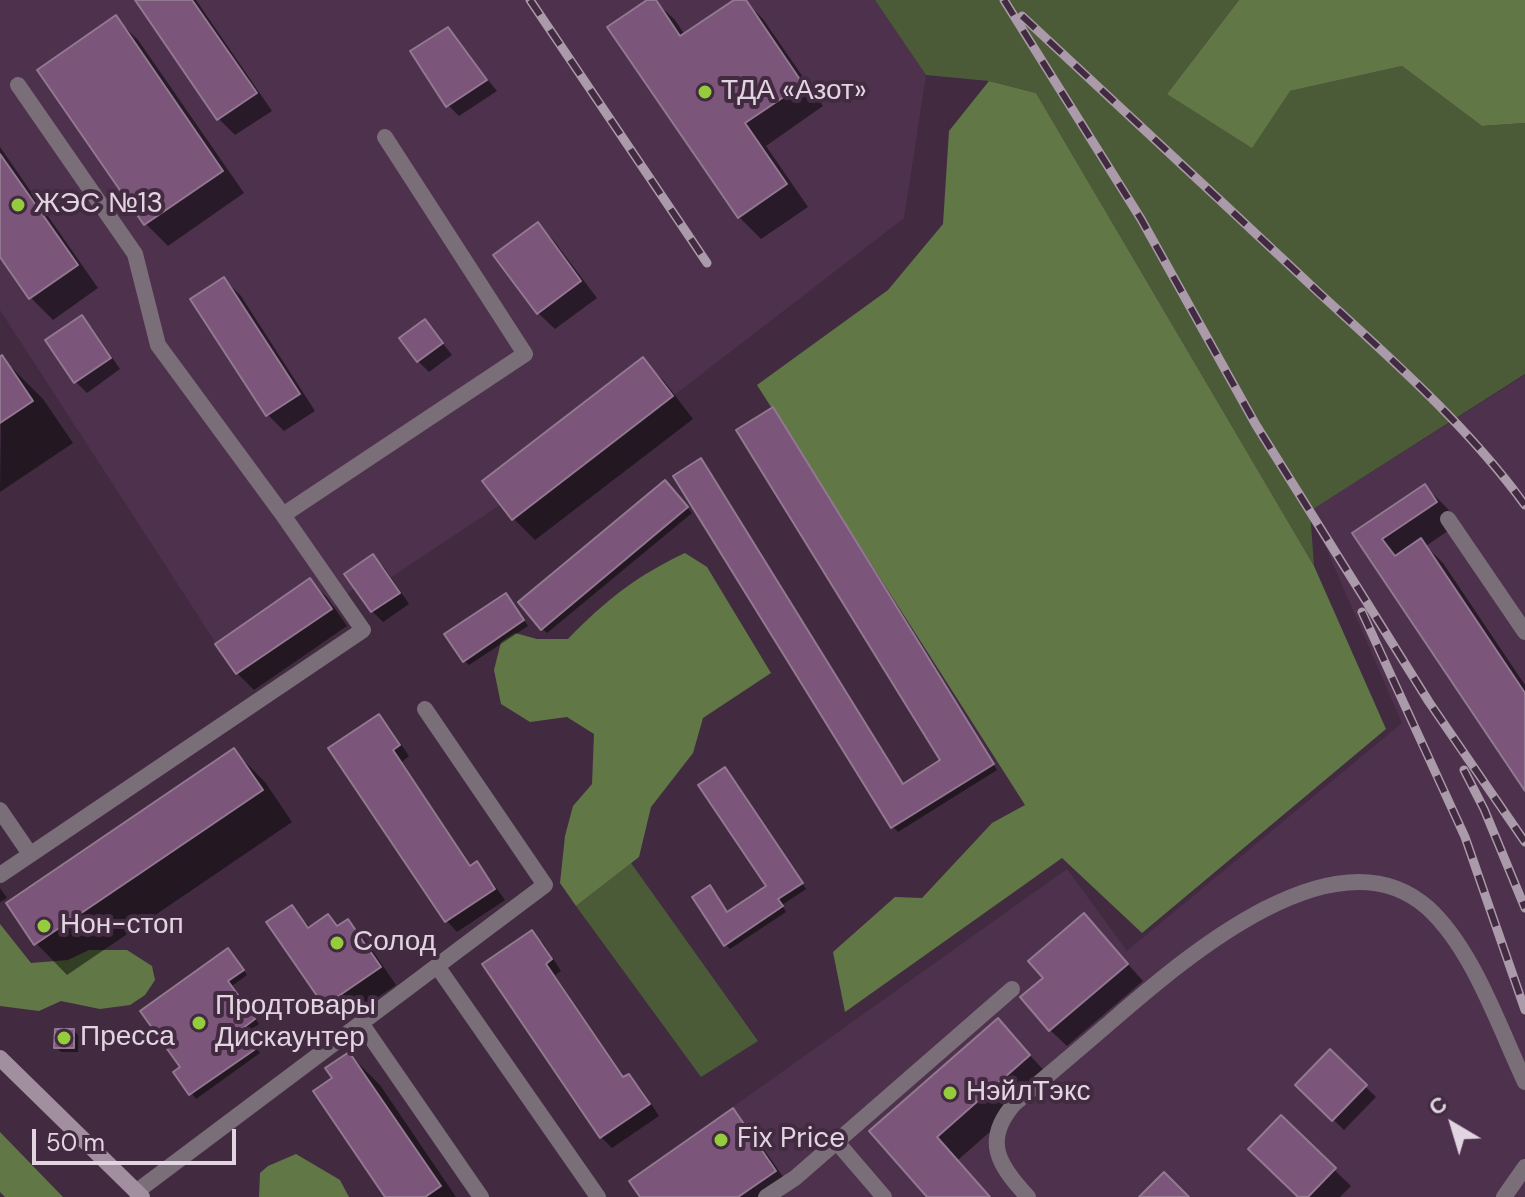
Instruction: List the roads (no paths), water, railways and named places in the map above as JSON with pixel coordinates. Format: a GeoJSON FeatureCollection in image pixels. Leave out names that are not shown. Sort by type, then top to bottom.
{"type":"FeatureCollection","features":[{"type":"Feature","properties":{"kind":"main road"},"geometry":{"type":"LineString","coordinates":[[0,1058],[139,1194]]}},
{"type":"Feature","properties":{"kind":"lane"},"geometry":{"type":"LineString","coordinates":[[0,875],[363,630],[158,345],[135,254],[18,85]]}},
{"type":"Feature","properties":{"kind":"lane"},"geometry":{"type":"LineString","coordinates":[[283,515],[525,354],[385,137]]}},
{"type":"Feature","properties":{"kind":"lane"},"geometry":{"type":"LineString","coordinates":[[1448,519],[1525,632]]}},
{"type":"Feature","properties":{"kind":"lane"},"geometry":{"type":"LineString","coordinates":[[139,1194],[545,885],[425,709]]}},
{"type":"Feature","properties":{"kind":"lane"},"geometry":{"type":"LineString","coordinates":[[0,810],[30,854]]}},
{"type":"Feature","properties":{"kind":"lane"},"geometry":{"type":"LineString","coordinates":[[1028,1197],[1008,1174],[997,1151],[996,1133],[1003,1117],[1015,1103],[1171,970],[1205,945],[1291,897],[1324,887],[1357,882],[1383,885],[1406,894],[1427,908],[1463,954],[1525,1082]]}},
{"type":"Feature","properties":{"kind":"lane"},"geometry":{"type":"LineString","coordinates":[[437,966],[598,1197]]}},
{"type":"Feature","properties":{"kind":"lane"},"geometry":{"type":"LineString","coordinates":[[766,1197],[795,1178],[1012,989]]}},
{"type":"Feature","properties":{"kind":"lane"},"geometry":{"type":"LineString","coordinates":[[361,1023],[481,1197]]}},
{"type":"Feature","properties":{"kind":"lane"},"geometry":{"type":"LineString","coordinates":[[836,1141],[884,1197]]}},
{"type":"Feature","properties":{"kind":"lane"},"geometry":{"type":"LineString","coordinates":[[1504,1197],[1525,1167]]}},
{"type":"Feature","properties":{"kind":"railway"},"geometry":{"type":"LineString","coordinates":[[530,0],[707,263]]}},
{"type":"Feature","properties":{"kind":"railway"},"geometry":{"type":"LineString","coordinates":[[1004,0],[1141,219],[1256,425],[1429,702],[1525,842]]}},
{"type":"Feature","properties":{"kind":"railway"},"geometry":{"type":"LineString","coordinates":[[1022,16],[1427,393],[1478,447],[1525,505]]}},
{"type":"Feature","properties":{"kind":"railway"},"geometry":{"type":"LineString","coordinates":[[1362,612],[1465,837],[1525,1010]]}},
{"type":"Feature","properties":{"kind":"railway"},"geometry":{"type":"LineString","coordinates":[[1464,770],[1484,809],[1525,908]]}},
{"type":"Feature","properties":{"kind":"place","name":"ТДА «Азот»"},"geometry":{"type":"Point","coordinates":[705,92]}},
{"type":"Feature","properties":{"kind":"place","name":"ЖЭС №13"},"geometry":{"type":"Point","coordinates":[18,205]}},
{"type":"Feature","properties":{"kind":"place","name":"Нон-стоп"},"geometry":{"type":"Point","coordinates":[44,926]}},
{"type":"Feature","properties":{"kind":"place","name":"Солод"},"geometry":{"type":"Point","coordinates":[337,943]}},
{"type":"Feature","properties":{"kind":"place","name":"Продтовары Дискаунтер"},"geometry":{"type":"Point","coordinates":[199,1023]}},
{"type":"Feature","properties":{"kind":"place","name":"Пресса"},"geometry":{"type":"Point","coordinates":[64,1038]}},
{"type":"Feature","properties":{"kind":"place","name":"НэйлТэкс"},"geometry":{"type":"Point","coordinates":[950,1093]}},
{"type":"Feature","properties":{"kind":"place","name":"Fix Price"},"geometry":{"type":"Point","coordinates":[721,1140]}}]}
